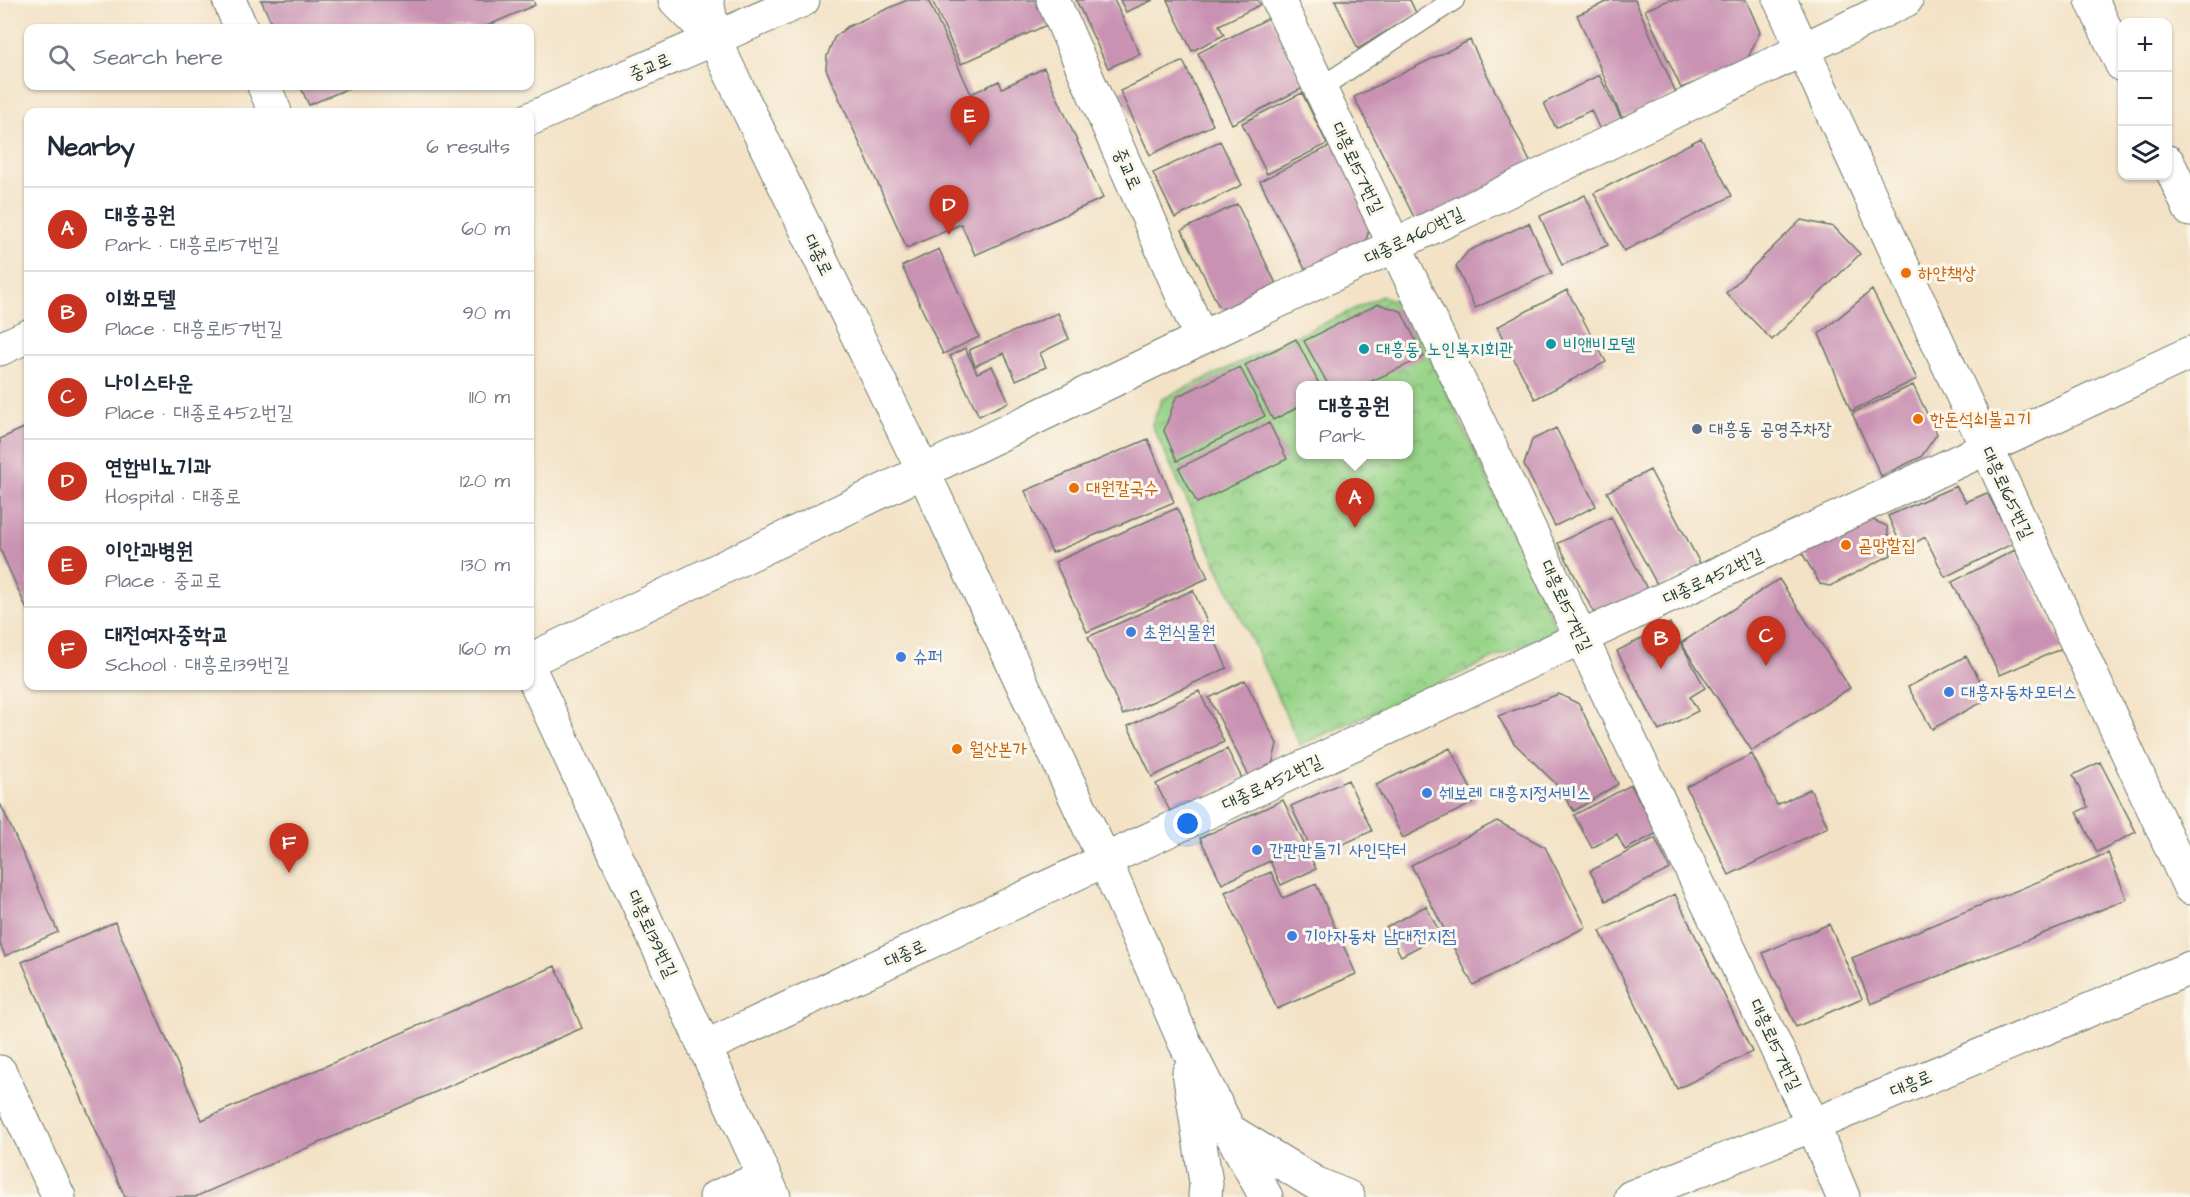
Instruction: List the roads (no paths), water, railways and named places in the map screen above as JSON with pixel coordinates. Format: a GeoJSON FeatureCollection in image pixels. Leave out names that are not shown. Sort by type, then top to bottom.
{"type":"FeatureCollection","features":[{"type":"Feature","properties":{"kind":"street"},"geometry":{"type":"LineString","coordinates":[[229,0],[239,24]]}},
{"type":"Feature","properties":{"kind":"street","name":"대종로"},"geometry":{"type":"LineString","coordinates":[[675,0],[714,39]]}},
{"type":"Feature","properties":{"kind":"street","name":"대종로"},"geometry":{"type":"LineString","coordinates":[[707,0],[714,39],[922,471],[1105,861],[1184,1041],[1266,1197]]}},
{"type":"Feature","properties":{"kind":"street","name":"중교로"},"geometry":{"type":"LineString","coordinates":[[534,117],[803,0]]}},
{"type":"Feature","properties":{"kind":"street","name":"중교로"},"geometry":{"type":"LineString","coordinates":[[1053,0],[1202,338]]}},
{"type":"Feature","properties":{"kind":"street","name":"대흥로157번길"},"geometry":{"type":"LineString","coordinates":[[1278,0],[1813,1125],[1843,1197]]}},
{"type":"Feature","properties":{"kind":"street","name":"대흥로165번길"},"geometry":{"type":"LineString","coordinates":[[1780,0],[2190,888]]}},
{"type":"Feature","properties":{"kind":"street","name":"대종로460번길"},"geometry":{"type":"LineString","coordinates":[[922,471],[1906,0]]}},
{"type":"Feature","properties":{"kind":"street"},"geometry":{"type":"LineString","coordinates":[[2092,0],[2118,56]]}},
{"type":"Feature","properties":{"kind":"street"},"geometry":{"type":"LineString","coordinates":[[266,90],[273,108]]}},
{"type":"Feature","properties":{"kind":"street"},"geometry":{"type":"LineString","coordinates":[[2172,171],[2190,210]]}},
{"type":"Feature","properties":{"kind":"street"},"geometry":{"type":"LineString","coordinates":[[0,349],[24,338]]}},
{"type":"Feature","properties":{"kind":"street","name":"대종로452번길"},"geometry":{"type":"LineString","coordinates":[[1105,861],[2190,354]]}},
{"type":"Feature","properties":{"kind":"street"},"geometry":{"type":"LineString","coordinates":[[534,658],[922,471]]}},
{"type":"Feature","properties":{"kind":"street","name":"대흥로139번길"},"geometry":{"type":"LineString","coordinates":[[534,679],[769,1187]]}},
{"type":"Feature","properties":{"kind":"street","name":"대종로"},"geometry":{"type":"LineString","coordinates":[[705,1047],[1105,861]]}},
{"type":"Feature","properties":{"kind":"street","name":"대흥로"},"geometry":{"type":"LineString","coordinates":[[1631,1197],[1813,1125],[2190,968]]}},
{"type":"Feature","properties":{"kind":"street"},"geometry":{"type":"LineString","coordinates":[[1184,1041],[1206,1183],[1205,1197]]}},
{"type":"Feature","properties":{"kind":"street"},"geometry":{"type":"LineString","coordinates":[[0,1072],[58,1197]]}},
{"type":"Feature","properties":{"kind":"street"},"geometry":{"type":"LineString","coordinates":[[1229,1130],[1315,1183],[1348,1197]]}},
{"type":"Feature","properties":{"kind":"street"},"geometry":{"type":"LineString","coordinates":[[716,1197],[769,1187]]}},
{"type":"Feature","properties":{"kind":"lane"},"geometry":{"type":"LineString","coordinates":[[1320,88],[1454,0]]}},
{"type":"Feature","properties":{"kind":"place","name":"이안과병원"},"geometry":{"type":"Point","coordinates":[970,146]}},
{"type":"Feature","properties":{"kind":"place","name":"연합비뇨기과"},"geometry":{"type":"Point","coordinates":[949,235]}},
{"type":"Feature","properties":{"kind":"place","name":"하얀책상"},"geometry":{"type":"Point","coordinates":[1906,273]}},
{"type":"Feature","properties":{"kind":"place","name":"비앤비모텔"},"geometry":{"type":"Point","coordinates":[1551,344]}},
{"type":"Feature","properties":{"kind":"place","name":"대흥동 노인복지회관"},"geometry":{"type":"Point","coordinates":[1364,349]}},
{"type":"Feature","properties":{"kind":"place","name":"한돈석쇠불고기"},"geometry":{"type":"Point","coordinates":[1918,419]}},
{"type":"Feature","properties":{"kind":"place","name":"대흥동 공영주차장"},"geometry":{"type":"Point","coordinates":[1697,429]}},
{"type":"Feature","properties":{"kind":"place","name":"대원칼국수"},"geometry":{"type":"Point","coordinates":[1074,488]}},
{"type":"Feature","properties":{"kind":"place","name":"대흥공원"},"geometry":{"type":"Point","coordinates":[1355,528]}},
{"type":"Feature","properties":{"kind":"place","name":"곧망할집"},"geometry":{"type":"Point","coordinates":[1846,545]}},
{"type":"Feature","properties":{"kind":"place","name":"초원식물원"},"geometry":{"type":"Point","coordinates":[1131,632]}},
{"type":"Feature","properties":{"kind":"place","name":"슈퍼"},"geometry":{"type":"Point","coordinates":[901,657]}},
{"type":"Feature","properties":{"kind":"place","name":"나이스타운"},"geometry":{"type":"Point","coordinates":[1766,666]}},
{"type":"Feature","properties":{"kind":"place","name":"이화모텔"},"geometry":{"type":"Point","coordinates":[1661,669]}},
{"type":"Feature","properties":{"kind":"place","name":"대흥자동차모터스"},"geometry":{"type":"Point","coordinates":[1949,692]}},
{"type":"Feature","properties":{"kind":"place","name":"월산본가"},"geometry":{"type":"Point","coordinates":[957,749]}},
{"type":"Feature","properties":{"kind":"place","name":"쉐보레 대흥지정서비스"},"geometry":{"type":"Point","coordinates":[1427,793]}},
{"type":"Feature","properties":{"kind":"place","name":"간판만들기 사인닥터"},"geometry":{"type":"Point","coordinates":[1257,850]}},
{"type":"Feature","properties":{"kind":"place","name":"대전여자중학교"},"geometry":{"type":"Point","coordinates":[289,873]}},
{"type":"Feature","properties":{"kind":"place","name":"기아자동차 남대전지점"},"geometry":{"type":"Point","coordinates":[1292,936]}}]}
